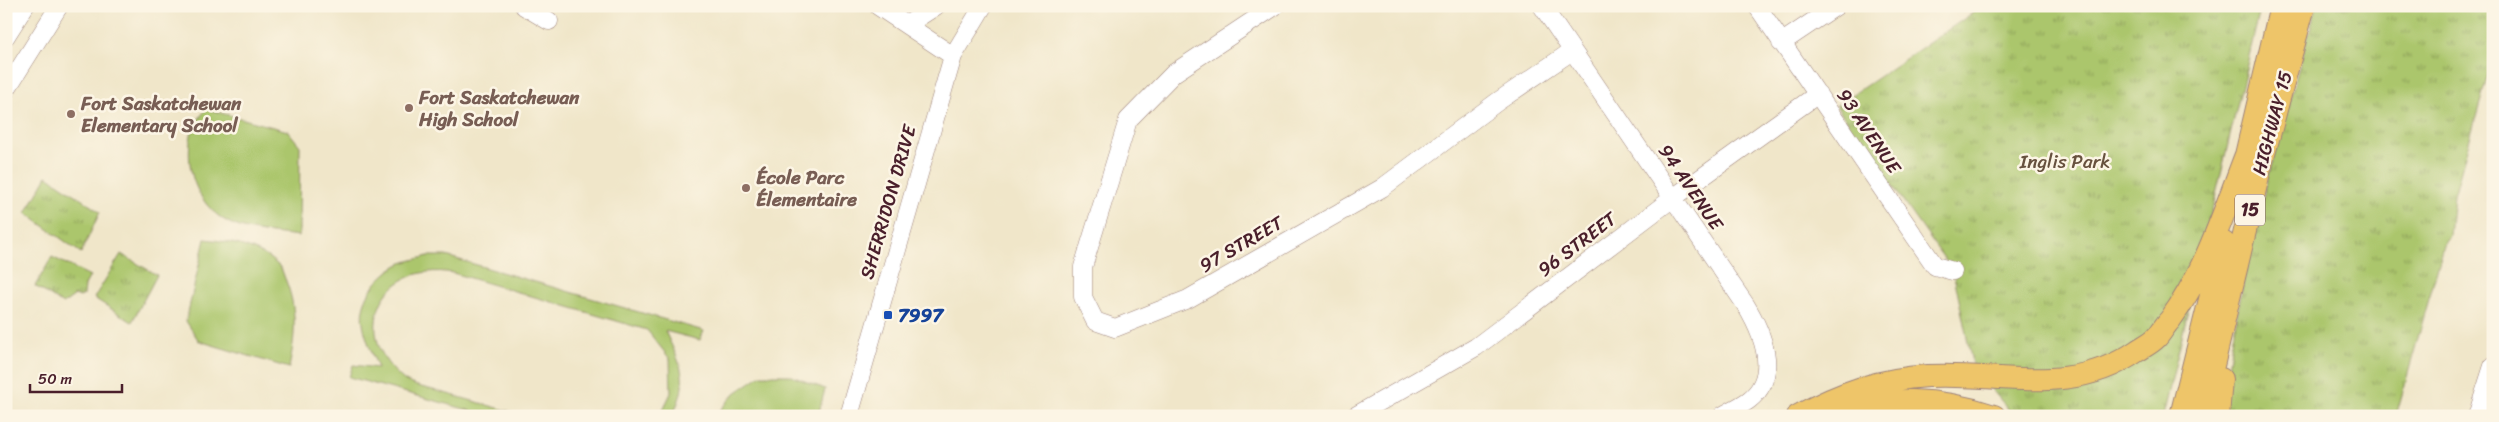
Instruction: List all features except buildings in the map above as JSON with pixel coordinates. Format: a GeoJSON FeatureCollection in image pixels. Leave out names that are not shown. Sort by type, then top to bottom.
{"type":"FeatureCollection","features":[{"type":"Feature","properties":{"kind":"main road","name":"HIGHWAY 15"},"geometry":{"type":"LineString","coordinates":[[2181,416],[2281,6]]}},
{"type":"Feature","properties":{"kind":"main road","name":"HIGHWAY 15"},"geometry":{"type":"LineString","coordinates":[[2201,416],[2234,272],[2304,6]]}},
{"type":"Feature","properties":{"kind":"main road"},"geometry":{"type":"LineString","coordinates":[[1798,416],[1828,399],[1854,389],[1894,380],[1928,376],[2057,379],[2088,375],[2122,362],[2156,338],[2184,301],[2204,262],[2246,155]]}},
{"type":"Feature","properties":{"kind":"main road"},"geometry":{"type":"LineString","coordinates":[[2218,416],[2234,272]]}},
{"type":"Feature","properties":{"kind":"main road"},"geometry":{"type":"LineString","coordinates":[[1830,416],[1866,405],[1895,400],[1923,400],[1965,406],[1994,416]]}},
{"type":"Feature","properties":{"kind":"street"},"geometry":{"type":"LineString","coordinates":[[6,36],[25,6]]}},
{"type":"Feature","properties":{"kind":"street"},"geometry":{"type":"LineString","coordinates":[[6,90],[59,6]]}},
{"type":"Feature","properties":{"kind":"street"},"geometry":{"type":"LineString","coordinates":[[524,6],[549,21]]}},
{"type":"Feature","properties":{"kind":"street"},"geometry":{"type":"LineString","coordinates":[[878,6],[908,24],[952,56]]}},
{"type":"Feature","properties":{"kind":"street"},"geometry":{"type":"LineString","coordinates":[[908,24],[936,6]]}},
{"type":"Feature","properties":{"kind":"street","name":"SHERRIDON DRIVE"},"geometry":{"type":"LineString","coordinates":[[849,416],[952,56],[983,6]]}},
{"type":"Feature","properties":{"kind":"street","name":"97 STREET"},"geometry":{"type":"LineString","coordinates":[[1275,6],[1174,73],[1128,120],[1083,268],[1083,297],[1095,320],[1115,328],[1188,300],[1382,188],[1497,102],[1572,51]]}},
{"type":"Feature","properties":{"kind":"street","name":"94 AVENUE"},"geometry":{"type":"LineString","coordinates":[[1542,6],[1758,327],[1764,344],[1766,370],[1762,385],[1749,400],[1722,416]]}},
{"type":"Feature","properties":{"kind":"street","name":"93 AVENUE"},"geometry":{"type":"LineString","coordinates":[[1757,6],[1936,266],[1953,272]]}},
{"type":"Feature","properties":{"kind":"street"},"geometry":{"type":"LineString","coordinates":[[1781,43],[1836,6]]}},
{"type":"Feature","properties":{"kind":"street","name":"96 STREET"},"geometry":{"type":"LineString","coordinates":[[1355,416],[1476,347],[1673,198],[1818,94]]}},
{"type":"Feature","properties":{"kind":"street"},"geometry":{"type":"LineString","coordinates":[[2477,416],[2493,366]]}},
{"type":"Feature","properties":{"kind":"green space","name":"Inglis Park"},"geometry":{"type":"Polygon","coordinates":[[[1983,6],[2261,6],[2163,416],[2014,416],[1973,367],[1953,271],[1836,106],[1983,6]]]}},
{"type":"Feature","properties":{"kind":"green space"},"geometry":{"type":"Polygon","coordinates":[[[2317,6],[2493,6],[2493,57],[2454,195],[2450,236],[2445,242],[2396,416],[2222,416],[2229,359],[2251,245],[2282,125],[2317,6]]]}},
{"type":"Feature","properties":{"kind":"green space"},"geometry":{"type":"Polygon","coordinates":[[[206,109],[288,131],[300,146],[299,236],[258,231],[234,225],[212,210],[203,200],[192,176],[189,149],[193,129],[206,109]]]}},
{"type":"Feature","properties":{"kind":"green space"},"geometry":{"type":"Polygon","coordinates":[[[47,176],[100,212],[81,253],[26,213],[47,176]]]}},
{"type":"Feature","properties":{"kind":"green space"},"geometry":{"type":"Polygon","coordinates":[[[205,239],[235,244],[255,250],[280,267],[290,292],[294,314],[293,346],[289,368],[199,341],[186,321],[205,239]]]}},
{"type":"Feature","properties":{"kind":"green space"},"geometry":{"type":"Polygon","coordinates":[[[121,254],[157,275],[132,322],[94,298],[121,254]]]}},
{"type":"Feature","properties":{"kind":"green space"},"geometry":{"type":"Polygon","coordinates":[[[428,256],[446,256],[704,331],[700,340],[665,331],[676,354],[682,373],[681,392],[672,416],[660,416],[671,393],[670,359],[647,330],[453,273],[427,272],[406,278],[390,290],[380,305],[376,323],[378,343],[387,362],[404,380],[411,384],[525,416],[490,416],[349,377],[353,365],[378,368],[371,352],[362,315],[367,296],[372,288],[394,267],[428,256]]]}},
{"type":"Feature","properties":{"kind":"green space"},"geometry":{"type":"Polygon","coordinates":[[[52,257],[90,276],[85,285],[84,295],[80,297],[75,295],[63,304],[35,286],[52,257]]]}},
{"type":"Feature","properties":{"kind":"green space"},"geometry":{"type":"Polygon","coordinates":[[[761,375],[789,375],[825,389],[818,416],[715,416],[735,393],[761,375]]]}},
{"type":"Feature","properties":{"kind":"place","name":"Fort Saskatchewan High School"},"geometry":{"type":"Point","coordinates":[409,108]}},
{"type":"Feature","properties":{"kind":"place","name":"Fort Saskatchewan Elementary School"},"geometry":{"type":"Point","coordinates":[71,114]}},
{"type":"Feature","properties":{"kind":"place","name":"École Parc Élementaire"},"geometry":{"type":"Point","coordinates":[746,188]}},
{"type":"Feature","properties":{"kind":"place","name":"7997"},"geometry":{"type":"Point","coordinates":[888,315]}}]}
